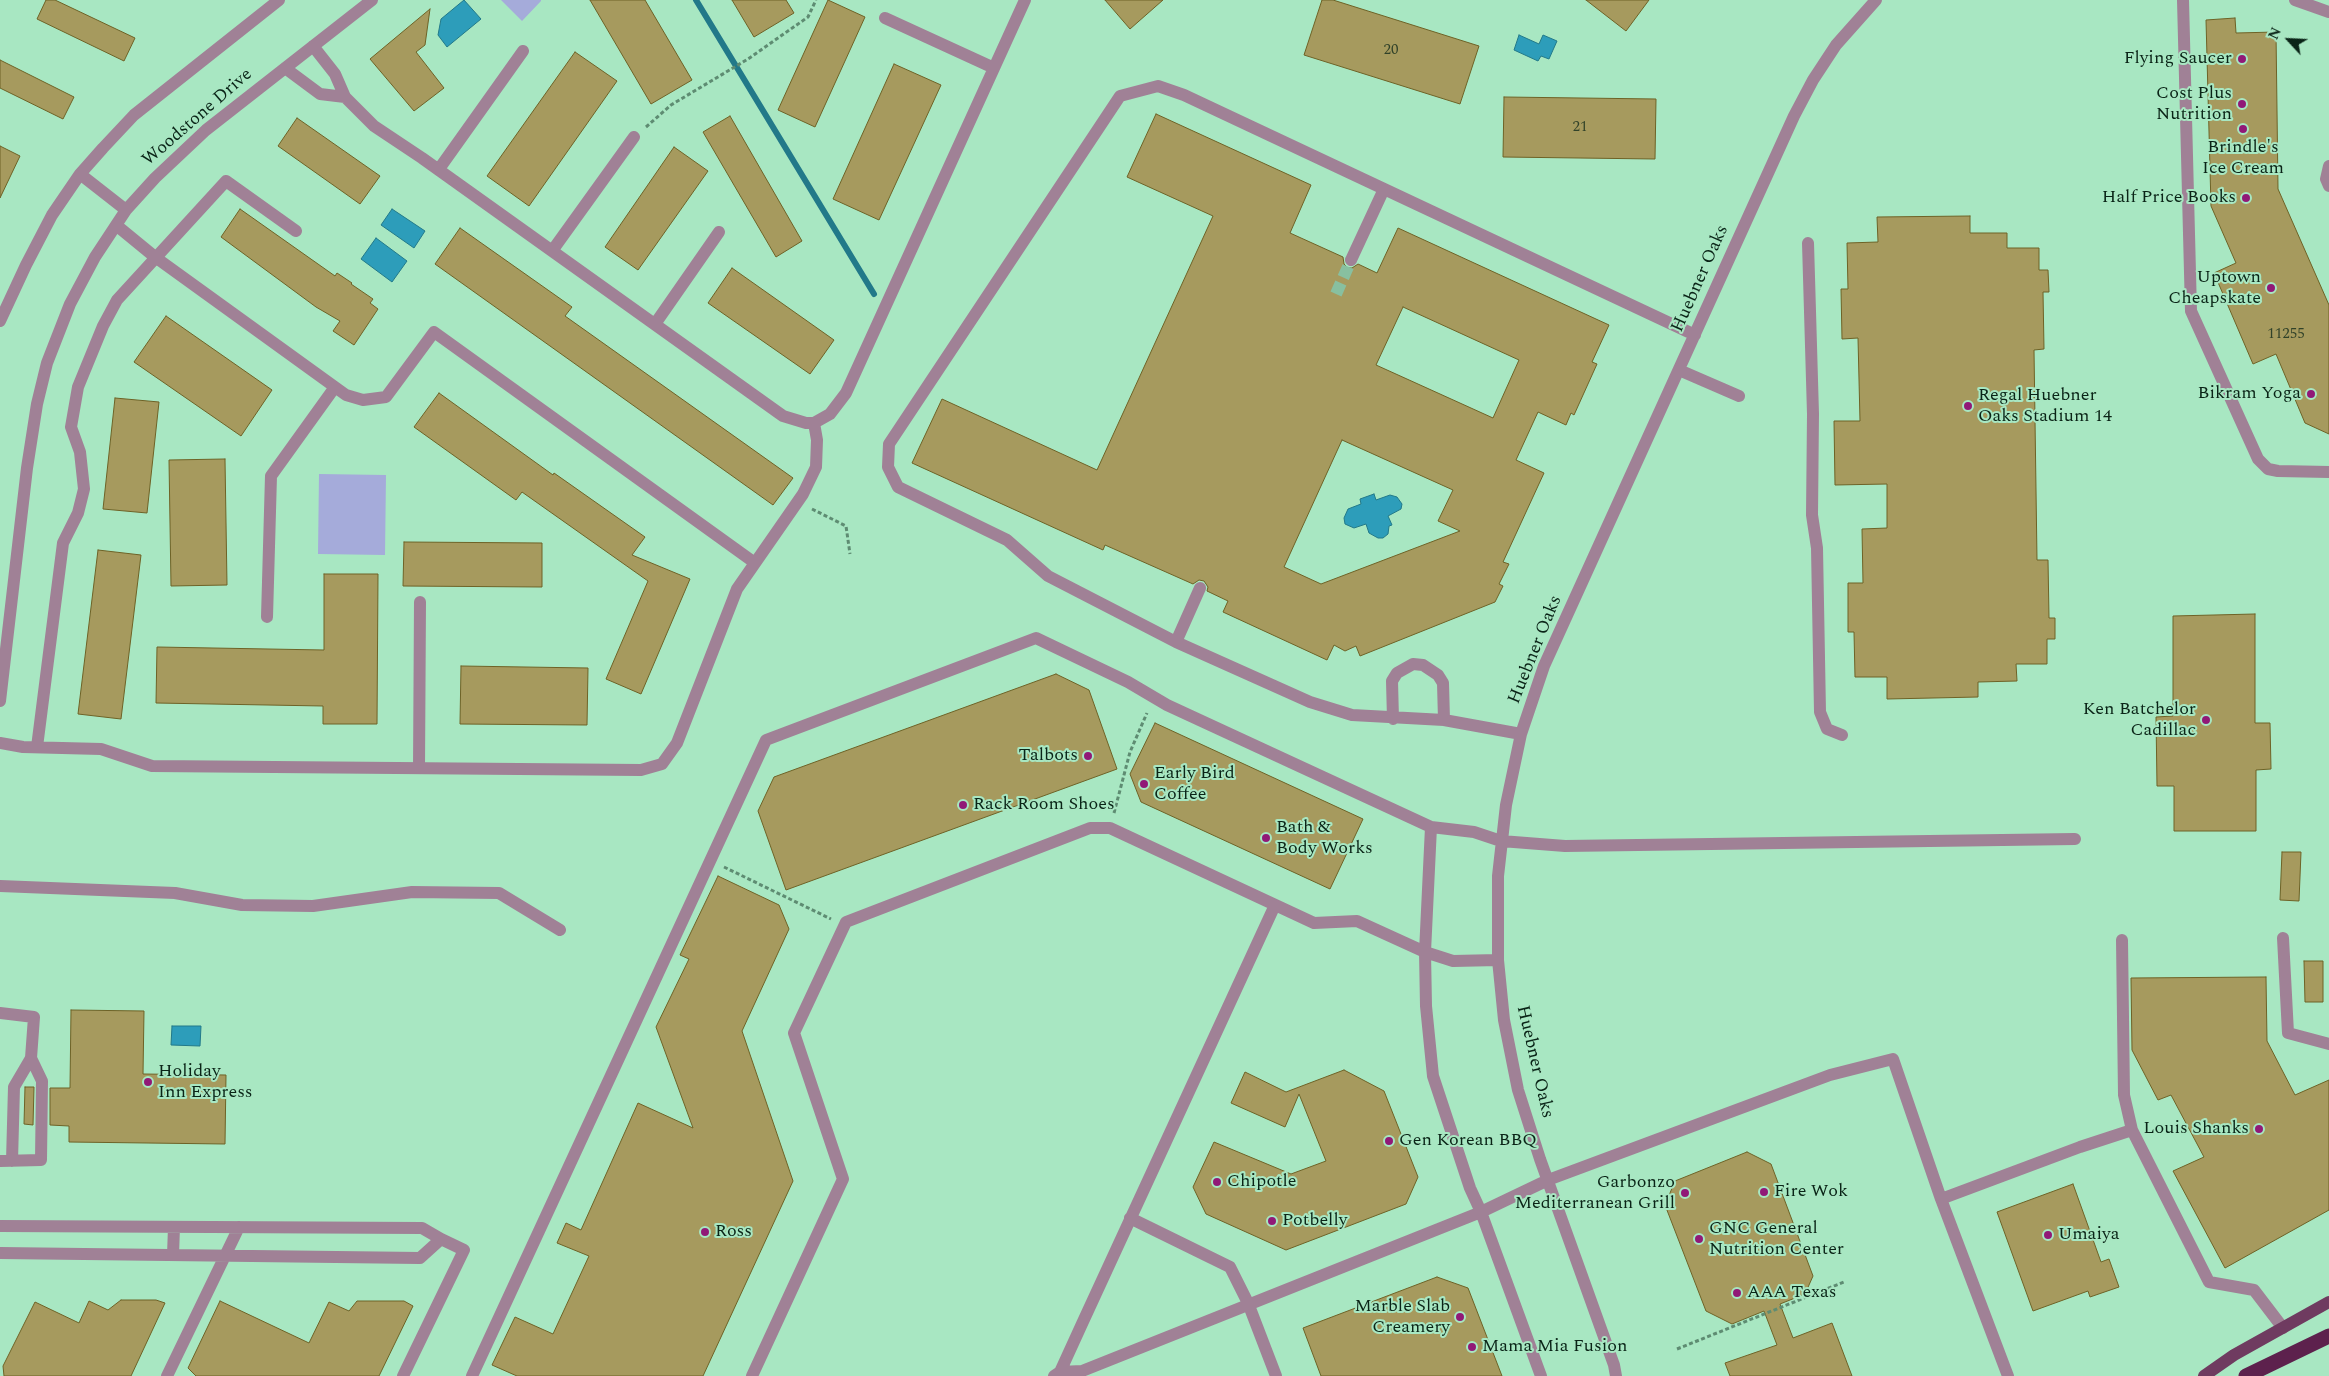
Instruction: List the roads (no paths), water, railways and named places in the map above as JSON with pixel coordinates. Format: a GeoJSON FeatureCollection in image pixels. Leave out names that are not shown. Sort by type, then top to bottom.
{"type":"FeatureCollection","features":[{"type":"Feature","properties":{"kind":"highway"},"geometry":{"type":"LineString","coordinates":[[2246,1376],[2329,1336]]}},
{"type":"Feature","properties":{"kind":"main road"},"geometry":{"type":"LineString","coordinates":[[2204,1376],[2234,1355],[2329,1302]]}},
{"type":"Feature","properties":{"kind":"street"},"geometry":{"type":"LineString","coordinates":[[0,320],[52,215],[80,174],[134,115],[279,0]]}},
{"type":"Feature","properties":{"kind":"street","name":"Woodstone Drive"},"geometry":{"type":"LineString","coordinates":[[0,701],[27,468],[37,404],[45,371],[70,304],[95,257],[126,210],[155,178],[206,130],[372,0]]}},
{"type":"Feature","properties":{"kind":"street"},"geometry":{"type":"LineString","coordinates":[[313,46],[335,74],[345,97],[374,126],[439,169],[783,416],[797,422],[814,423],[830,414],[846,393],[1025,0]]}},
{"type":"Feature","properties":{"kind":"street","name":"Huebner Oaks"},"geometry":{"type":"LineString","coordinates":[[1617,1372],[1548,1180],[1518,1090],[1504,1020],[1498,960],[1498,876],[1506,805],[1521,734],[1544,666],[1794,116],[1813,80],[1836,46],[1876,0]]}},
{"type":"Feature","properties":{"kind":"street"},"geometry":{"type":"LineString","coordinates":[[2183,0],[2191,311],[2258,459],[2268,469],[2278,471],[2329,472]]}},
{"type":"Feature","properties":{"kind":"street"},"geometry":{"type":"LineString","coordinates":[[2295,0],[2329,12]]}},
{"type":"Feature","properties":{"kind":"street"},"geometry":{"type":"LineString","coordinates":[[885,18],[994,68]]}},
{"type":"Feature","properties":{"kind":"street"},"geometry":{"type":"LineString","coordinates":[[439,169],[524,52]]}},
{"type":"Feature","properties":{"kind":"street"},"geometry":{"type":"LineString","coordinates":[[286,68],[320,94],[345,97]]}},
{"type":"Feature","properties":{"kind":"street"},"geometry":{"type":"LineString","coordinates":[[1521,734],[1444,720],[1393,719],[1352,715],[1310,702],[1176,642],[1048,576],[1007,540],[898,487],[888,467],[889,444],[1120,96],[1158,86],[1184,95],[1694,335]]}},
{"type":"Feature","properties":{"kind":"street"},"geometry":{"type":"LineString","coordinates":[[552,251],[634,137]]}},
{"type":"Feature","properties":{"kind":"street"},"geometry":{"type":"LineString","coordinates":[[2329,166],[2326,178],[2329,186]]}},
{"type":"Feature","properties":{"kind":"street"},"geometry":{"type":"LineString","coordinates":[[80,174],[126,210]]}},
{"type":"Feature","properties":{"kind":"street"},"geometry":{"type":"LineString","coordinates":[[37,747],[63,543],[78,513],[84,488],[80,452],[71,427],[78,387],[103,326],[117,300],[226,181],[296,230]]}},
{"type":"Feature","properties":{"kind":"street"},"geometry":{"type":"LineString","coordinates":[[1351,260],[1384,189]]}},
{"type":"Feature","properties":{"kind":"street"},"geometry":{"type":"LineString","coordinates":[[116,225],[155,257],[346,395],[363,400],[386,397],[434,332],[755,563]]}},
{"type":"Feature","properties":{"kind":"street"},"geometry":{"type":"LineString","coordinates":[[655,324],[719,232]]}},
{"type":"Feature","properties":{"kind":"street"},"geometry":{"type":"LineString","coordinates":[[1808,243],[1813,414],[1812,515],[1816,548],[1820,712],[1827,729],[1842,734]]}},
{"type":"Feature","properties":{"kind":"street"},"geometry":{"type":"LineString","coordinates":[[1679,370],[1739,396]]}},
{"type":"Feature","properties":{"kind":"street"},"geometry":{"type":"LineString","coordinates":[[267,617],[271,476],[335,387]]}},
{"type":"Feature","properties":{"kind":"street"},"geometry":{"type":"LineString","coordinates":[[0,743],[37,747],[100,749],[152,766],[641,770],[662,764],[677,743],[737,590],[798,502],[816,467],[817,440],[814,423]]}},
{"type":"Feature","properties":{"kind":"street"},"geometry":{"type":"LineString","coordinates":[[1176,642],[1200,588]]}},
{"type":"Feature","properties":{"kind":"street"},"geometry":{"type":"LineString","coordinates":[[419,768],[420,602]]}},
{"type":"Feature","properties":{"kind":"street"},"geometry":{"type":"LineString","coordinates":[[472,1376],[766,740],[1036,638],[1128,682],[1154,698],[1431,827],[1474,832],[1501,841],[1565,846],[2075,839]]}},
{"type":"Feature","properties":{"kind":"street"},"geometry":{"type":"LineString","coordinates":[[1393,719],[1392,681],[1404,667],[1413,664],[1423,665],[1438,675],[1443,683],[1444,720]]}},
{"type":"Feature","properties":{"kind":"street"},"geometry":{"type":"LineString","coordinates":[[1431,827],[1425,952],[1426,1006],[1433,1076],[1470,1188],[1481,1212],[1540,1376]]}},
{"type":"Feature","properties":{"kind":"street"},"geometry":{"type":"LineString","coordinates":[[752,1376],[843,1179],[794,1033],[846,922],[1090,828],[1110,828],[1314,924],[1357,921],[1425,952],[1453,962],[1498,960]]}},
{"type":"Feature","properties":{"kind":"street"},"geometry":{"type":"LineString","coordinates":[[0,886],[175,893],[251,905],[313,906],[412,892],[499,893],[560,930]]}},
{"type":"Feature","properties":{"kind":"street"},"geometry":{"type":"LineString","coordinates":[[1058,1375],[1275,905]]}},
{"type":"Feature","properties":{"kind":"street"},"geometry":{"type":"LineString","coordinates":[[2284,938],[2288,1033],[2329,1044]]}},
{"type":"Feature","properties":{"kind":"street"},"geometry":{"type":"LineString","coordinates":[[2122,940],[2124,1095],[2132,1130],[2209,1282],[2254,1290],[2283,1328]]}},
{"type":"Feature","properties":{"kind":"street"},"geometry":{"type":"LineString","coordinates":[[0,1013],[34,1017],[31,1058],[14,1087],[6,1161],[41,1160],[42,1081],[31,1058]]}},
{"type":"Feature","properties":{"kind":"street"},"geometry":{"type":"LineString","coordinates":[[1058,1375],[1082,1371],[1248,1303],[1481,1212],[1548,1180],[1830,1075],[1893,1059],[1942,1199],[2008,1376]]}},
{"type":"Feature","properties":{"kind":"street"},"geometry":{"type":"LineString","coordinates":[[1942,1199],[2080,1147],[2132,1130]]}},
{"type":"Feature","properties":{"kind":"street"},"geometry":{"type":"LineString","coordinates":[[1130,1218],[1230,1267],[1248,1303],[1276,1376]]}},
{"type":"Feature","properties":{"kind":"street"},"geometry":{"type":"LineString","coordinates":[[0,1226],[422,1228],[464,1250],[403,1376]]}},
{"type":"Feature","properties":{"kind":"street"},"geometry":{"type":"LineString","coordinates":[[173,1255],[174,1227]]}},
{"type":"Feature","properties":{"kind":"street"},"geometry":{"type":"LineString","coordinates":[[167,1376],[239,1227]]}},
{"type":"Feature","properties":{"kind":"street"},"geometry":{"type":"LineString","coordinates":[[0,1253],[420,1258],[441,1239]]}},
{"type":"Feature","properties":{"kind":"waterway"},"geometry":{"type":"LineString","coordinates":[[696,0],[874,294]]}},
{"type":"Feature","properties":{"kind":"tunnel"},"geometry":{"type":"LineString","coordinates":[[1336,294],[1351,260]]}},
{"type":"Feature","properties":{"kind":"place","name":"Flying Saucer"},"geometry":{"type":"Point","coordinates":[2242,59]}},
{"type":"Feature","properties":{"kind":"place","name":"Cost Plus Nutrition"},"geometry":{"type":"Point","coordinates":[2242,104]}},
{"type":"Feature","properties":{"kind":"place","name":"Brindle's Ice Cream"},"geometry":{"type":"Point","coordinates":[2243,129]}},
{"type":"Feature","properties":{"kind":"place","name":"Half Price Books"},"geometry":{"type":"Point","coordinates":[2246,198]}},
{"type":"Feature","properties":{"kind":"place","name":"Uptown Cheapskate"},"geometry":{"type":"Point","coordinates":[2271,288]}},
{"type":"Feature","properties":{"kind":"place","name":"Bikram Yoga"},"geometry":{"type":"Point","coordinates":[2311,394]}},
{"type":"Feature","properties":{"kind":"place","name":"Regal Huebner Oaks Stadium 14"},"geometry":{"type":"Point","coordinates":[1968,406]}},
{"type":"Feature","properties":{"kind":"place","name":"Ken Batchelor Cadillac"},"geometry":{"type":"Point","coordinates":[2206,720]}},
{"type":"Feature","properties":{"kind":"place","name":"Talbots"},"geometry":{"type":"Point","coordinates":[1088,756]}},
{"type":"Feature","properties":{"kind":"place","name":"Early Bird Coffee"},"geometry":{"type":"Point","coordinates":[1144,784]}},
{"type":"Feature","properties":{"kind":"place","name":"Rack Room Shoes"},"geometry":{"type":"Point","coordinates":[963,805]}},
{"type":"Feature","properties":{"kind":"place","name":"Bath & Body Works"},"geometry":{"type":"Point","coordinates":[1266,838]}},
{"type":"Feature","properties":{"kind":"place","name":"Holiday Inn Express"},"geometry":{"type":"Point","coordinates":[148,1082]}},
{"type":"Feature","properties":{"kind":"place","name":"Louis Shanks"},"geometry":{"type":"Point","coordinates":[2259,1129]}},
{"type":"Feature","properties":{"kind":"place","name":"Gen Korean BBQ"},"geometry":{"type":"Point","coordinates":[1389,1141]}},
{"type":"Feature","properties":{"kind":"place","name":"Chipotle"},"geometry":{"type":"Point","coordinates":[1217,1182]}},
{"type":"Feature","properties":{"kind":"place","name":"Fire Wok"},"geometry":{"type":"Point","coordinates":[1764,1192]}},
{"type":"Feature","properties":{"kind":"place","name":"Garbonzo Mediterranean Grill"},"geometry":{"type":"Point","coordinates":[1685,1193]}},
{"type":"Feature","properties":{"kind":"place","name":"Potbelly"},"geometry":{"type":"Point","coordinates":[1272,1221]}},
{"type":"Feature","properties":{"kind":"place","name":"Ross"},"geometry":{"type":"Point","coordinates":[705,1232]}},
{"type":"Feature","properties":{"kind":"place","name":"Umaiya"},"geometry":{"type":"Point","coordinates":[2048,1235]}},
{"type":"Feature","properties":{"kind":"place","name":"GNC General Nutrition Center"},"geometry":{"type":"Point","coordinates":[1699,1239]}},
{"type":"Feature","properties":{"kind":"place","name":"AAA Texas"},"geometry":{"type":"Point","coordinates":[1737,1293]}},
{"type":"Feature","properties":{"kind":"place","name":"Marble Slab Creamery"},"geometry":{"type":"Point","coordinates":[1460,1317]}},
{"type":"Feature","properties":{"kind":"place","name":"Mama Mia Fusion"},"geometry":{"type":"Point","coordinates":[1472,1347]}}]}
